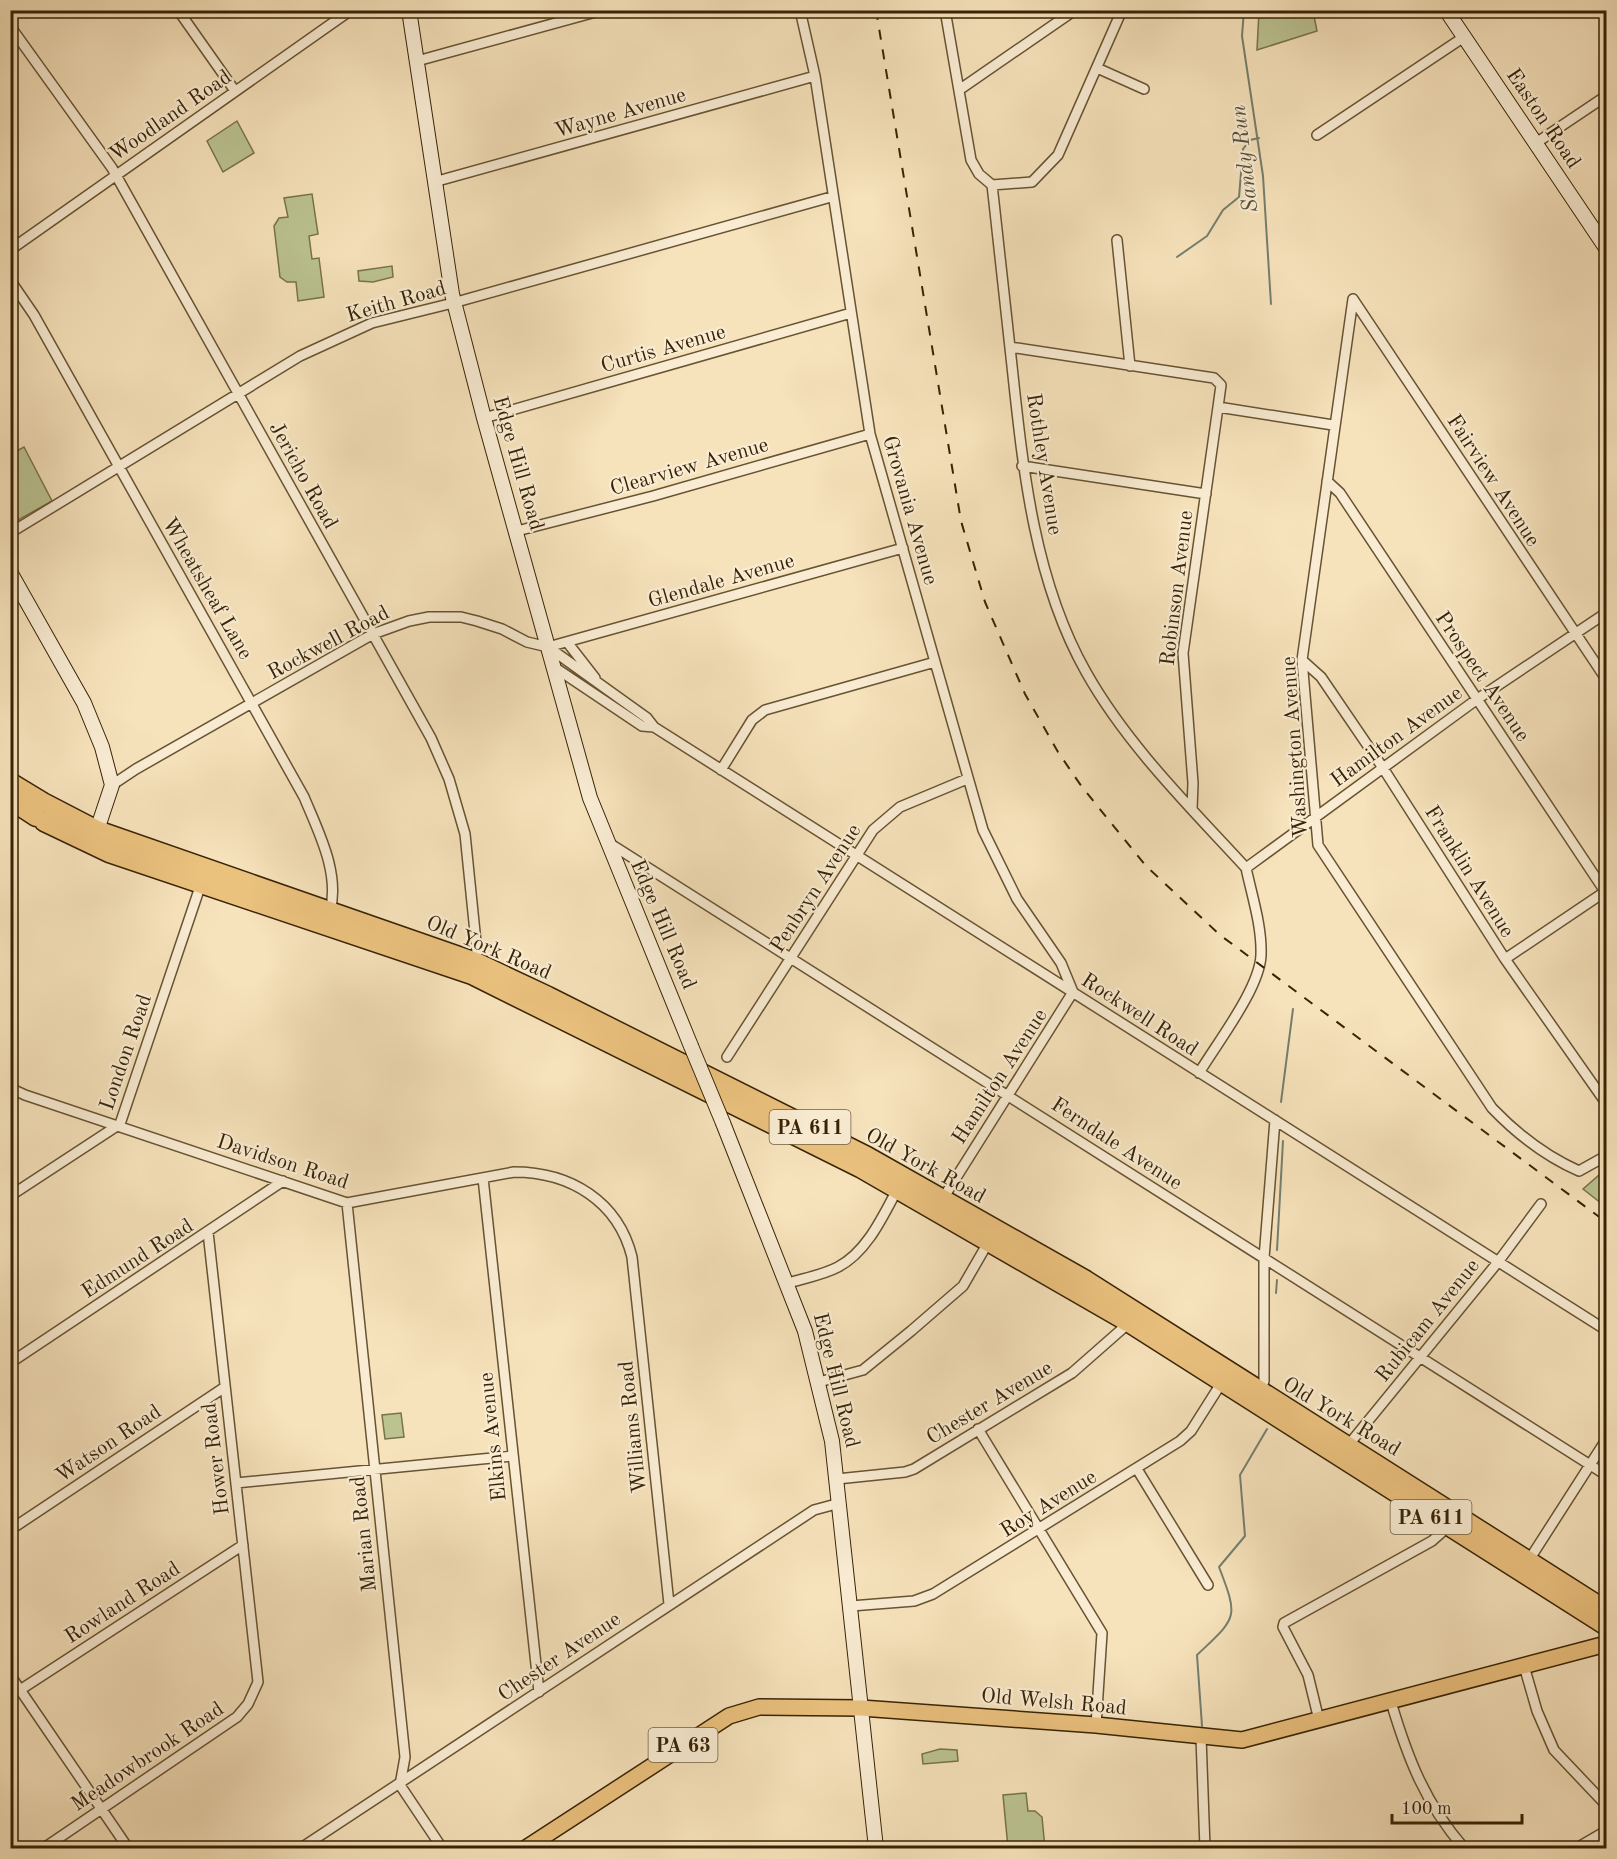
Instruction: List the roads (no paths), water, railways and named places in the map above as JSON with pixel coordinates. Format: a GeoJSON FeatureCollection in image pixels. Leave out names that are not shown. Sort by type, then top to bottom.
{"type":"FeatureCollection","features":[{"type":"Feature","properties":{"kind":"highway","name":"Old York Road"},"geometry":{"type":"LineString","coordinates":[[10,782],[95,838]]}},
{"type":"Feature","properties":{"kind":"highway","name":"Old York Road"},"geometry":{"type":"LineString","coordinates":[[10,800],[40,819],[474,969],[783,1113],[1135,1319],[1453,1521],[1606,1626]]}},
{"type":"Feature","properties":{"kind":"highway","name":"Old York Road"},"geometry":{"type":"LineString","coordinates":[[474,969],[538,1006],[898,1188],[939,1204]]}},
{"type":"Feature","properties":{"kind":"highway","name":"Old York Road"},"geometry":{"type":"LineString","coordinates":[[1225,1378],[1260,1393],[1344,1451]]}},
{"type":"Feature","properties":{"kind":"highway","name":"Old York Road"},"geometry":{"type":"LineString","coordinates":[[1453,1521],[1529,1560],[1606,1610]]}},
{"type":"Feature","properties":{"kind":"main road","name":"Old Welsh Road"},"geometry":{"type":"LineString","coordinates":[[526,1848],[738,1712],[759,1707],[861,1708],[1096,1725],[1242,1740],[1606,1644]]}},
{"type":"Feature","properties":{"kind":"street"},"geometry":{"type":"LineString","coordinates":[[178,10],[235,91]]}},
{"type":"Feature","properties":{"kind":"street","name":"Woodland Road"},"geometry":{"type":"LineString","coordinates":[[10,250],[351,10]]}},
{"type":"Feature","properties":{"kind":"street","name":"Edge Hill Road"},"geometry":{"type":"LineString","coordinates":[[409,10],[453,303],[590,798],[788,1282],[806,1331],[819,1382],[840,1503],[876,1848]]}},
{"type":"Feature","properties":{"kind":"street"},"geometry":{"type":"LineString","coordinates":[[417,61],[603,10]]}},
{"type":"Feature","properties":{"kind":"street","name":"Grovania Avenue"},"geometry":{"type":"LineString","coordinates":[[800,10],[815,76],[831,197],[870,434],[983,830],[1017,899],[1061,963],[1073,992]]}},
{"type":"Feature","properties":{"kind":"street"},"geometry":{"type":"LineString","coordinates":[[945,10],[971,160],[992,185],[1032,182],[1058,155],[1122,10]]}},
{"type":"Feature","properties":{"kind":"street"},"geometry":{"type":"LineString","coordinates":[[959,90],[1075,10]]}},
{"type":"Feature","properties":{"kind":"street","name":"Easton Road"},"geometry":{"type":"LineString","coordinates":[[1446,10],[1606,248]]}},
{"type":"Feature","properties":{"kind":"street","name":"Jericho Road"},"geometry":{"type":"LineString","coordinates":[[10,27],[116,176],[431,738],[449,779],[465,834],[477,951],[474,969]]}},
{"type":"Feature","properties":{"kind":"street"},"geometry":{"type":"LineString","coordinates":[[1317,135],[1464,37]]}},
{"type":"Feature","properties":{"kind":"street"},"geometry":{"type":"LineString","coordinates":[[1097,68],[1144,89]]}},
{"type":"Feature","properties":{"kind":"street","name":"Wayne Avenue"},"geometry":{"type":"LineString","coordinates":[[434,183],[815,76]]}},
{"type":"Feature","properties":{"kind":"street"},"geometry":{"type":"LineString","coordinates":[[1536,143],[1606,96]]}},
{"type":"Feature","properties":{"kind":"street","name":"Rothley Avenue"},"geometry":{"type":"LineString","coordinates":[[992,185],[1022,466],[1045,569],[1066,633],[1087,673],[1123,727],[1191,809],[1246,868]]}},
{"type":"Feature","properties":{"kind":"street","name":"Keith Road"},"geometry":{"type":"LineString","coordinates":[[10,533],[300,356],[339,336],[372,323],[453,303],[831,197]]}},
{"type":"Feature","properties":{"kind":"street"},"geometry":{"type":"LineString","coordinates":[[1118,240],[1130,366]]}},
{"type":"Feature","properties":{"kind":"street","name":"Wheatsheaf Lane"},"geometry":{"type":"LineString","coordinates":[[10,280],[34,315],[304,798],[322,840],[333,889],[328,919]]}},
{"type":"Feature","properties":{"kind":"street","name":"Washington Avenue"},"geometry":{"type":"LineString","coordinates":[[1353,299],[1333,424],[1302,660],[1321,852],[1492,1108],[1507,1123],[1561,1163],[1579,1171],[1606,1156]]}},
{"type":"Feature","properties":{"kind":"street","name":"Fairview Avenue"},"geometry":{"type":"LineString","coordinates":[[1353,299],[1606,680]]}},
{"type":"Feature","properties":{"kind":"street","name":"Curtis Avenue"},"geometry":{"type":"LineString","coordinates":[[484,418],[851,313]]}},
{"type":"Feature","properties":{"kind":"street"},"geometry":{"type":"LineString","coordinates":[[1010,347],[1219,380],[1218,407],[1333,424]]}},
{"type":"Feature","properties":{"kind":"street","name":"Robinson Avenue"},"geometry":{"type":"LineString","coordinates":[[1191,809],[1193,783],[1183,653],[1218,407]]}},
{"type":"Feature","properties":{"kind":"street","name":"Clearview Avenue"},"geometry":{"type":"LineString","coordinates":[[517,531],[653,496],[870,434]]}},
{"type":"Feature","properties":{"kind":"street"},"geometry":{"type":"LineString","coordinates":[[1022,466],[1206,494]]}},
{"type":"Feature","properties":{"kind":"street","name":"Prospect Avenue"},"geometry":{"type":"LineString","coordinates":[[1327,481],[1340,493],[1606,892]]}},
{"type":"Feature","properties":{"kind":"street","name":"Glendale Avenue"},"geometry":{"type":"LineString","coordinates":[[548,647],[903,548]]}},
{"type":"Feature","properties":{"kind":"street"},"geometry":{"type":"LineString","coordinates":[[10,572],[84,703],[97,731],[112,785],[95,838]]}},
{"type":"Feature","properties":{"kind":"street","name":"Hamilton Avenue"},"geometry":{"type":"LineString","coordinates":[[1246,868],[1476,700],[1606,613]]}},
{"type":"Feature","properties":{"kind":"street","name":"Rockwell Road"},"geometry":{"type":"LineString","coordinates":[[112,785],[373,634],[409,621],[461,617],[502,629],[527,642],[548,647],[647,718],[654,727],[1606,1330]]}},
{"type":"Feature","properties":{"kind":"street","name":"Rockwell Road"},"geometry":{"type":"LineString","coordinates":[[567,642],[601,687]]}},
{"type":"Feature","properties":{"kind":"street","name":"Franklin Avenue"},"geometry":{"type":"LineString","coordinates":[[1302,660],[1321,677],[1383,768],[1505,959],[1606,1103]]}},
{"type":"Feature","properties":{"kind":"street"},"geometry":{"type":"LineString","coordinates":[[721,770],[752,720],[765,710],[935,662]]}},
{"type":"Feature","properties":{"kind":"street","name":"Rockwell Road"},"geometry":{"type":"LineString","coordinates":[[554,667],[642,726],[654,727]]}},
{"type":"Feature","properties":{"kind":"street","name":"Penbryn Avenue"},"geometry":{"type":"LineString","coordinates":[[727,1057],[873,830],[900,807],[968,778]]}},
{"type":"Feature","properties":{"kind":"street","name":"Ferndale Avenue"},"geometry":{"type":"LineString","coordinates":[[607,842],[1606,1475]]}},
{"type":"Feature","properties":{"kind":"street"},"geometry":{"type":"LineString","coordinates":[[1199,1073],[1256,981],[1261,960],[1259,928],[1246,868]]}},
{"type":"Feature","properties":{"kind":"street","name":"London Road"},"geometry":{"type":"LineString","coordinates":[[10,1196],[120,1124],[203,877]]}},
{"type":"Feature","properties":{"kind":"street"},"geometry":{"type":"LineString","coordinates":[[1505,959],[1606,892]]}},
{"type":"Feature","properties":{"kind":"street","name":"Hamilton Avenue"},"geometry":{"type":"LineString","coordinates":[[939,1204],[1073,992]]}},
{"type":"Feature","properties":{"kind":"street","name":"Davidson Road"},"geometry":{"type":"LineString","coordinates":[[10,1088],[347,1203],[483,1178],[531,1172],[568,1181],[601,1202],[617,1223],[629,1246]]}},
{"type":"Feature","properties":{"kind":"street"},"geometry":{"type":"LineString","coordinates":[[1260,1393],[1264,1381],[1264,1258],[1275,1120]]}},
{"type":"Feature","properties":{"kind":"street","name":"Elkins Avenue"},"geometry":{"type":"LineString","coordinates":[[483,1178],[539,1692]]}},
{"type":"Feature","properties":{"kind":"street","name":"Edmund Road"},"geometry":{"type":"LineString","coordinates":[[10,1363],[283,1181]]}},
{"type":"Feature","properties":{"kind":"street"},"geometry":{"type":"LineString","coordinates":[[788,1282],[840,1267],[870,1238],[898,1188]]}},
{"type":"Feature","properties":{"kind":"street","name":"Marian Road"},"geometry":{"type":"LineString","coordinates":[[347,1203],[405,1757],[400,1785]]}},
{"type":"Feature","properties":{"kind":"street","name":"Rubicam Avenue"},"geometry":{"type":"LineString","coordinates":[[1344,1451],[1498,1262],[1541,1204]]}},
{"type":"Feature","properties":{"kind":"street","name":"Hower Road"},"geometry":{"type":"LineString","coordinates":[[208,1232],[258,1682]]}},
{"type":"Feature","properties":{"kind":"street"},"geometry":{"type":"LineString","coordinates":[[819,1382],[863,1370],[918,1325],[963,1286],[991,1235]]}},
{"type":"Feature","properties":{"kind":"street","name":"Williams Road"},"geometry":{"type":"LineString","coordinates":[[629,1246],[669,1604]]}},
{"type":"Feature","properties":{"kind":"street","name":"Chester Avenue"},"geometry":{"type":"LineString","coordinates":[[837,1479],[905,1472],[1072,1372],[1135,1319]]}},
{"type":"Feature","properties":{"kind":"street","name":"Roy Avenue"},"geometry":{"type":"LineString","coordinates":[[851,1606],[923,1599],[1039,1530],[1185,1437],[1225,1378]]}},
{"type":"Feature","properties":{"kind":"street","name":"Watson Road"},"geometry":{"type":"LineString","coordinates":[[10,1530],[225,1387]]}},
{"type":"Feature","properties":{"kind":"street"},"geometry":{"type":"LineString","coordinates":[[978,1429],[1102,1633],[1096,1725]]}},
{"type":"Feature","properties":{"kind":"street"},"geometry":{"type":"LineString","coordinates":[[1529,1560],[1606,1440]]}},
{"type":"Feature","properties":{"kind":"street"},"geometry":{"type":"LineString","coordinates":[[236,1483],[512,1456]]}},
{"type":"Feature","properties":{"kind":"street"},"geometry":{"type":"LineString","coordinates":[[1137,1469],[1208,1585]]}},
{"type":"Feature","properties":{"kind":"street","name":"Chester Avenue"},"geometry":{"type":"LineString","coordinates":[[301,1848],[400,1785],[813,1510],[840,1503]]}},
{"type":"Feature","properties":{"kind":"street"},"geometry":{"type":"LineString","coordinates":[[1319,1720],[1308,1675],[1283,1627],[1284,1623],[1432,1541],[1453,1521]]}},
{"type":"Feature","properties":{"kind":"street","name":"Rowland Road"},"geometry":{"type":"LineString","coordinates":[[20,1690],[243,1545]]}},
{"type":"Feature","properties":{"kind":"street"},"geometry":{"type":"LineString","coordinates":[[1524,1666],[1537,1711],[1554,1750],[1606,1805]]}},
{"type":"Feature","properties":{"kind":"street"},"geometry":{"type":"LineString","coordinates":[[10,1675],[128,1848]]}},
{"type":"Feature","properties":{"kind":"street","name":"Meadowbrook Road"},"geometry":{"type":"LineString","coordinates":[[44,1848],[237,1717],[248,1704],[258,1682]]}},
{"type":"Feature","properties":{"kind":"street"},"geometry":{"type":"LineString","coordinates":[[1391,1702],[1421,1788],[1446,1828],[1464,1848]]}},
{"type":"Feature","properties":{"kind":"street"},"geometry":{"type":"LineString","coordinates":[[1201,1737],[1205,1848]]}},
{"type":"Feature","properties":{"kind":"street"},"geometry":{"type":"LineString","coordinates":[[400,1785],[442,1848]]}},
{"type":"Feature","properties":{"kind":"street"},"geometry":{"type":"LineString","coordinates":[[1577,1848],[1606,1831]]}},
{"type":"Feature","properties":{"kind":"waterway","name":"Sandy Run"},"geometry":{"type":"LineString","coordinates":[[1244,10],[1242,36],[1263,176],[1271,304]]}},
{"type":"Feature","properties":{"kind":"waterway"},"geometry":{"type":"LineString","coordinates":[[1177,257],[1207,236],[1223,210],[1239,197],[1243,149],[1250,140],[1259,138]]}},
{"type":"Feature","properties":{"kind":"waterway"},"geometry":{"type":"LineString","coordinates":[[1281,1102],[1293,1009]]}},
{"type":"Feature","properties":{"kind":"waterway"},"geometry":{"type":"LineString","coordinates":[[1277,1250],[1283,1141]]}},
{"type":"Feature","properties":{"kind":"waterway"},"geometry":{"type":"LineString","coordinates":[[1276,1293],[1277,1280]]}},
{"type":"Feature","properties":{"kind":"waterway"},"geometry":{"type":"LineString","coordinates":[[1202,1726],[1197,1655],[1220,1633],[1230,1616],[1230,1597],[1219,1567],[1245,1536],[1240,1475],[1267,1429]]}},
{"type":"Feature","properties":{"kind":"railway"},"geometry":{"type":"LineString","coordinates":[[876,10],[961,521],[985,602],[1025,694],[1058,752],[1082,787],[1146,866],[1220,935],[1606,1222]]}}]}
